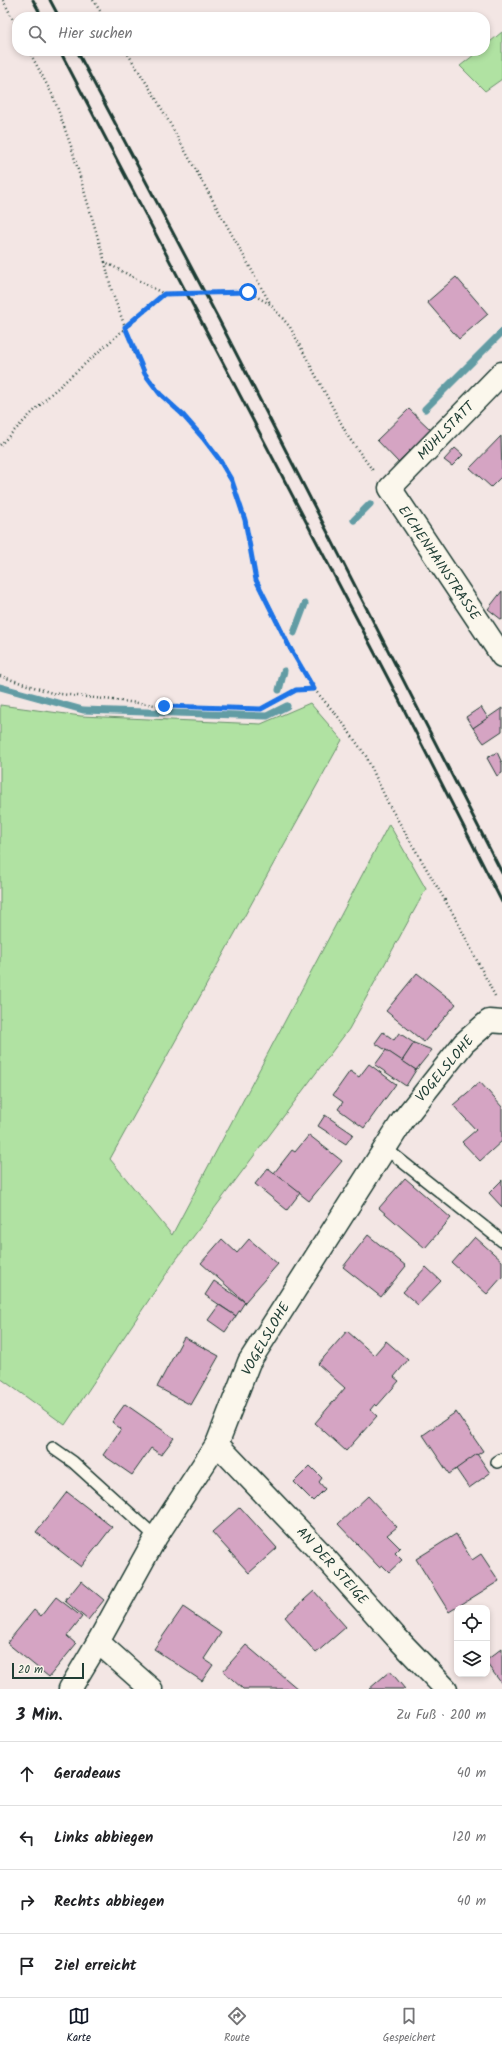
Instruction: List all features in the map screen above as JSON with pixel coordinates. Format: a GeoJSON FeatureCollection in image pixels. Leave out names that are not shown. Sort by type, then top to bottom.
{"type":"FeatureCollection","features":[{"type":"Feature","properties":{"kind":"street","name":"MÜHLSTATT"},"geometry":{"type":"LineString","coordinates":[[390,488],[502,374]]}},
{"type":"Feature","properties":{"kind":"street","name":"EICHENHAINSTRASSE"},"geometry":{"type":"LineString","coordinates":[[390,488],[502,656]]}},
{"type":"Feature","properties":{"kind":"street","name":"VOGELSLOHE"},"geometry":{"type":"LineString","coordinates":[[70,1689],[98,1642],[156,1537],[217,1444],[249,1362],[403,1120],[464,1043],[489,1021],[502,1022]]}},
{"type":"Feature","properties":{"kind":"street","name":"AN DER STEIGE"},"geometry":{"type":"LineString","coordinates":[[217,1444],[318,1550],[396,1637],[446,1689]]}},
{"type":"Feature","properties":{"kind":"street"},"geometry":{"type":"LineString","coordinates":[[98,1642],[151,1689]]}},
{"type":"Feature","properties":{"kind":"lane"},"geometry":{"type":"LineString","coordinates":[[385,1148],[502,1241]]}},
{"type":"Feature","properties":{"kind":"lane"},"geometry":{"type":"LineString","coordinates":[[53,1448],[73,1462],[156,1537]]}},
{"type":"Feature","properties":{"kind":"path"},"geometry":{"type":"LineString","coordinates":[[3,0],[12,18]]}},
{"type":"Feature","properties":{"kind":"path"},"geometry":{"type":"LineString","coordinates":[[93,0],[101,12]]}},
{"type":"Feature","properties":{"kind":"path"},"geometry":{"type":"LineString","coordinates":[[32,56],[53,96],[69,139],[105,262],[112,292],[145,374],[160,394],[182,414],[203,438],[219,459],[232,481],[245,520],[256,580],[290,648],[314,689],[340,719],[366,756],[389,804],[456,919],[489,983]]}},
{"type":"Feature","properties":{"kind":"path"},"geometry":{"type":"LineString","coordinates":[[129,56],[154,95],[270,304],[290,327],[349,438],[371,468]]}},
{"type":"Feature","properties":{"kind":"path"},"geometry":{"type":"LineString","coordinates":[[105,262],[164,294],[248,292],[270,304]]}},
{"type":"Feature","properties":{"kind":"path"},"geometry":{"type":"LineString","coordinates":[[0,445],[51,394],[164,294]]}},
{"type":"Feature","properties":{"kind":"path"},"geometry":{"type":"LineString","coordinates":[[0,676],[52,693],[164,706],[261,709],[296,690],[314,689]]}},
{"type":"Feature","properties":{"kind":"green space"},"geometry":{"type":"Polygon","coordinates":[[[502,32],[502,79],[485,91],[460,66],[473,56],[490,56],[490,42],[502,32]]]}},
{"type":"Feature","properties":{"kind":"green space"},"geometry":{"type":"Polygon","coordinates":[[[310,703],[342,740],[110,1159],[172,1235],[389,824],[426,889],[349,1029],[175,1261],[65,1425],[0,1378],[0,705],[81,716],[261,724],[310,703]]]}},
{"type":"Feature","properties":{"kind":"building"},"geometry":{"type":"Polygon","coordinates":[[[456,277],[488,314],[459,339],[427,302],[456,277]]]}},
{"type":"Feature","properties":{"kind":"building"},"geometry":{"type":"Polygon","coordinates":[[[409,409],[431,430],[398,462],[377,440],[409,409]]]}},
{"type":"Feature","properties":{"kind":"building"},"geometry":{"type":"Polygon","coordinates":[[[501,436],[502,476],[491,487],[470,468],[501,436]]]}},
{"type":"Feature","properties":{"kind":"building"},"geometry":{"type":"Polygon","coordinates":[[[455,448],[463,455],[452,466],[444,460],[455,448]]]}},
{"type":"Feature","properties":{"kind":"building"},"geometry":{"type":"Polygon","coordinates":[[[502,591],[502,620],[488,609],[502,591]]]}},
{"type":"Feature","properties":{"kind":"building"},"geometry":{"type":"Polygon","coordinates":[[[481,707],[488,718],[473,728],[466,717],[481,707]]]}},
{"type":"Feature","properties":{"kind":"building"},"geometry":{"type":"Polygon","coordinates":[[[502,708],[502,731],[484,743],[473,728],[502,708]]]}},
{"type":"Feature","properties":{"kind":"building"},"geometry":{"type":"Polygon","coordinates":[[[497,752],[502,763],[502,773],[497,776],[487,758],[497,752]]]}},
{"type":"Feature","properties":{"kind":"building"},"geometry":{"type":"Polygon","coordinates":[[[417,973],[456,1004],[424,1042],[386,1011],[417,973]]]}},
{"type":"Feature","properties":{"kind":"building"},"geometry":{"type":"Polygon","coordinates":[[[383,1032],[394,1040],[399,1033],[414,1043],[402,1061],[375,1043],[383,1032]]]}},
{"type":"Feature","properties":{"kind":"building"},"geometry":{"type":"Polygon","coordinates":[[[414,1043],[432,1050],[416,1070],[402,1061],[414,1043]]]}},
{"type":"Feature","properties":{"kind":"building"},"geometry":{"type":"Polygon","coordinates":[[[386,1050],[416,1070],[406,1086],[375,1065],[386,1050]]]}},
{"type":"Feature","properties":{"kind":"building"},"geometry":{"type":"Polygon","coordinates":[[[369,1064],[396,1084],[364,1128],[338,1109],[343,1102],[333,1095],[350,1071],[359,1077],[369,1064]]]}},
{"type":"Feature","properties":{"kind":"building"},"geometry":{"type":"Polygon","coordinates":[[[480,1082],[502,1107],[502,1141],[480,1161],[462,1142],[476,1130],[453,1105],[480,1082]]]}},
{"type":"Feature","properties":{"kind":"building"},"geometry":{"type":"Polygon","coordinates":[[[325,1115],[353,1134],[346,1144],[318,1126],[325,1115]]]}},
{"type":"Feature","properties":{"kind":"building"},"geometry":{"type":"Polygon","coordinates":[[[309,1135],[342,1161],[309,1201],[274,1173],[292,1150],[295,1152],[309,1135]]]}},
{"type":"Feature","properties":{"kind":"building"},"geometry":{"type":"Polygon","coordinates":[[[268,1168],[300,1193],[287,1210],[255,1184],[268,1168]]]}},
{"type":"Feature","properties":{"kind":"building"},"geometry":{"type":"Polygon","coordinates":[[[405,1178],[451,1218],[425,1248],[379,1208],[405,1178]]]}},
{"type":"Feature","properties":{"kind":"building"},"geometry":{"type":"Polygon","coordinates":[[[502,1180],[502,1207],[489,1193],[502,1180]]]}},
{"type":"Feature","properties":{"kind":"building"},"geometry":{"type":"Polygon","coordinates":[[[368,1235],[406,1266],[381,1297],[343,1267],[368,1235]]]}},
{"type":"Feature","properties":{"kind":"building"},"geometry":{"type":"Polygon","coordinates":[[[475,1237],[502,1261],[502,1277],[487,1294],[452,1263],[475,1237]]]}},
{"type":"Feature","properties":{"kind":"building"},"geometry":{"type":"Polygon","coordinates":[[[222,1239],[237,1253],[249,1239],[278,1264],[245,1302],[201,1263],[222,1239]]]}},
{"type":"Feature","properties":{"kind":"building"},"geometry":{"type":"Polygon","coordinates":[[[426,1267],[441,1281],[418,1305],[403,1292],[426,1267]]]}},
{"type":"Feature","properties":{"kind":"building"},"geometry":{"type":"Polygon","coordinates":[[[214,1281],[245,1302],[236,1316],[205,1295],[214,1281]]]}},
{"type":"Feature","properties":{"kind":"building"},"geometry":{"type":"Polygon","coordinates":[[[219,1305],[236,1316],[225,1332],[208,1320],[219,1305]]]}},
{"type":"Feature","properties":{"kind":"building"},"geometry":{"type":"Polygon","coordinates":[[[347,1331],[374,1355],[386,1341],[408,1360],[394,1377],[399,1381],[377,1406],[375,1404],[370,1410],[377,1416],[346,1451],[315,1423],[345,1388],[318,1364],[347,1331]]]}},
{"type":"Feature","properties":{"kind":"building"},"geometry":{"type":"Polygon","coordinates":[[[184,1337],[219,1356],[191,1405],[157,1387],[184,1337]]]}},
{"type":"Feature","properties":{"kind":"building"},"geometry":{"type":"Polygon","coordinates":[[[125,1404],[174,1438],[161,1455],[151,1448],[132,1475],[103,1455],[121,1429],[112,1422],[125,1404]]]}},
{"type":"Feature","properties":{"kind":"building"},"geometry":{"type":"Polygon","coordinates":[[[456,1412],[483,1451],[449,1474],[423,1435],[456,1412]]]}},
{"type":"Feature","properties":{"kind":"building"},"geometry":{"type":"Polygon","coordinates":[[[477,1454],[490,1473],[469,1488],[456,1469],[477,1454]]]}},
{"type":"Feature","properties":{"kind":"building"},"geometry":{"type":"Polygon","coordinates":[[[310,1466],[322,1478],[319,1482],[325,1489],[313,1501],[294,1482],[310,1466]]]}},
{"type":"Feature","properties":{"kind":"building"},"geometry":{"type":"Polygon","coordinates":[[[67,1492],[112,1527],[81,1567],[36,1532],[67,1492]]]}},
{"type":"Feature","properties":{"kind":"building"},"geometry":{"type":"Polygon","coordinates":[[[368,1496],[397,1527],[387,1535],[400,1548],[395,1553],[402,1560],[389,1572],[382,1565],[379,1567],[338,1524],[368,1496]]]}},
{"type":"Feature","properties":{"kind":"building"},"geometry":{"type":"Polygon","coordinates":[[[240,1507],[277,1548],[249,1573],[212,1532],[240,1507]]]}},
{"type":"Feature","properties":{"kind":"building"},"geometry":{"type":"Polygon","coordinates":[[[456,1534],[472,1560],[481,1554],[499,1581],[460,1605],[454,1605],[454,1609],[449,1612],[416,1559],[456,1534]]]}},
{"type":"Feature","properties":{"kind":"building"},"geometry":{"type":"Polygon","coordinates":[[[81,1581],[104,1600],[88,1620],[65,1601],[81,1581]]]}},
{"type":"Feature","properties":{"kind":"building"},"geometry":{"type":"Polygon","coordinates":[[[314,1591],[346,1627],[316,1653],[285,1617],[314,1591]]]}},
{"type":"Feature","properties":{"kind":"building"},"geometry":{"type":"Polygon","coordinates":[[[56,1597],[82,1617],[67,1636],[76,1644],[49,1677],[7,1643],[34,1610],[41,1616],[56,1597]]]}},
{"type":"Feature","properties":{"kind":"building"},"geometry":{"type":"Polygon","coordinates":[[[183,1607],[221,1633],[204,1659],[213,1665],[202,1681],[154,1649],[183,1607]]]}},
{"type":"Feature","properties":{"kind":"building"},"geometry":{"type":"Polygon","coordinates":[[[246,1645],[298,1689],[243,1689],[223,1671],[246,1645]]]}},
{"type":"Feature","properties":{"kind":"building"},"geometry":{"type":"Polygon","coordinates":[[[502,1648],[502,1684],[490,1668],[490,1658],[502,1648]]]}},
{"type":"Feature","properties":{"kind":"building"},"geometry":{"type":"Polygon","coordinates":[[[390,1671],[405,1689],[369,1689],[390,1671]]]}},
{"type":"Feature","properties":{"kind":"waterway"},"geometry":{"type":"LineString","coordinates":[[425,409],[502,332]]}},
{"type":"Feature","properties":{"kind":"waterway"},"geometry":{"type":"LineString","coordinates":[[354,520],[370,504]]}},
{"type":"Feature","properties":{"kind":"waterway"},"geometry":{"type":"LineString","coordinates":[[294,633],[305,604]]}},
{"type":"Feature","properties":{"kind":"waterway"},"geometry":{"type":"LineString","coordinates":[[279,690],[284,671]]}},
{"type":"Feature","properties":{"kind":"waterway"},"geometry":{"type":"LineString","coordinates":[[0,687],[83,710],[267,716],[287,706]]}},
{"type":"Feature","properties":{"kind":"railway"},"geometry":{"type":"LineString","coordinates":[[33,0],[39,12]]}},
{"type":"Feature","properties":{"kind":"railway"},"geometry":{"type":"LineString","coordinates":[[50,0],[56,12]]}},
{"type":"Feature","properties":{"kind":"railway"},"geometry":{"type":"LineString","coordinates":[[63,56],[392,686],[502,902]]}},
{"type":"Feature","properties":{"kind":"railway"},"geometry":{"type":"LineString","coordinates":[[80,56],[219,320],[502,873]]}},
{"type":"Feature","properties":{"kind":"route"},"geometry":{"type":"LineString","coordinates":[[164,706],[261,709],[296,690],[314,689],[290,648],[256,580],[245,520],[232,481],[219,459],[203,438],[182,414],[160,394],[145,374],[134,353],[125,327],[164,294],[248,292]]}}]}
